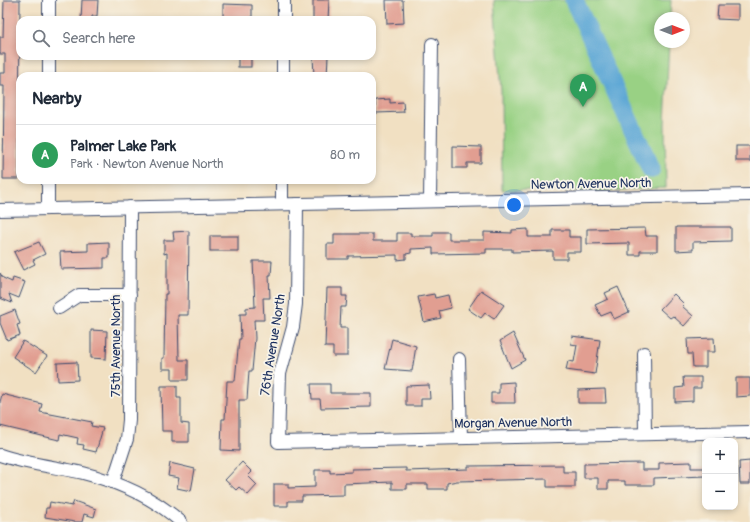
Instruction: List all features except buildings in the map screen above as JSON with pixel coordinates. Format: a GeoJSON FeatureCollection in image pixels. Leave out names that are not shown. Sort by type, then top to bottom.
{"type":"FeatureCollection","features":[{"type":"Feature","properties":{"kind":"street"},"geometry":{"type":"LineString","coordinates":[[49,0],[49,16]]}},
{"type":"Feature","properties":{"kind":"street"},"geometry":{"type":"LineString","coordinates":[[284,0],[284,16]]}},
{"type":"Feature","properties":{"kind":"street"},"geometry":{"type":"LineString","coordinates":[[430,201],[432,44]]}},
{"type":"Feature","properties":{"kind":"street"},"geometry":{"type":"LineString","coordinates":[[49,60],[49,72]]}},
{"type":"Feature","properties":{"kind":"street"},"geometry":{"type":"LineString","coordinates":[[283,60],[283,72]]}},
{"type":"Feature","properties":{"kind":"street"},"geometry":{"type":"LineString","coordinates":[[48,184],[48,209]]}},
{"type":"Feature","properties":{"kind":"street"},"geometry":{"type":"LineString","coordinates":[[282,184],[282,204]]}},
{"type":"Feature","properties":{"kind":"street","name":"Newton Avenue North"},"geometry":{"type":"LineString","coordinates":[[0,210],[750,195]]}},
{"type":"Feature","properties":{"kind":"street","name":"76th Avenue North"},"geometry":{"type":"LineString","coordinates":[[278,442],[280,374],[293,327],[296,304],[297,204]]}},
{"type":"Feature","properties":{"kind":"street","name":"75th Avenue North"},"geometry":{"type":"LineString","coordinates":[[113,482],[128,440],[130,207]]}},
{"type":"Feature","properties":{"kind":"street"},"geometry":{"type":"LineString","coordinates":[[59,308],[79,295],[130,295]]}},
{"type":"Feature","properties":{"kind":"street"},"geometry":{"type":"LineString","coordinates":[[644,353],[645,434]]}},
{"type":"Feature","properties":{"kind":"street"},"geometry":{"type":"LineString","coordinates":[[459,359],[461,438]]}},
{"type":"Feature","properties":{"kind":"street","name":"Morgan Avenue North"},"geometry":{"type":"LineString","coordinates":[[278,442],[750,432]]}},
{"type":"Feature","properties":{"kind":"street"},"geometry":{"type":"LineString","coordinates":[[0,455],[85,474],[113,482],[144,496],[172,514],[181,522]]}},
{"type":"Feature","properties":{"kind":"green space"},"geometry":{"type":"Polygon","coordinates":[[[494,0],[671,0],[670,12],[654,12],[654,48],[669,48],[665,124],[666,188],[598,191],[502,190],[501,91],[494,0]]]}},
{"type":"Feature","properties":{"kind":"waterway"},"geometry":{"type":"LineString","coordinates":[[574,0],[651,169]]}},
{"type":"Feature","properties":{"kind":"place","name":"Palmer Lake Park"},"geometry":{"type":"Point","coordinates":[583,107]}}]}
